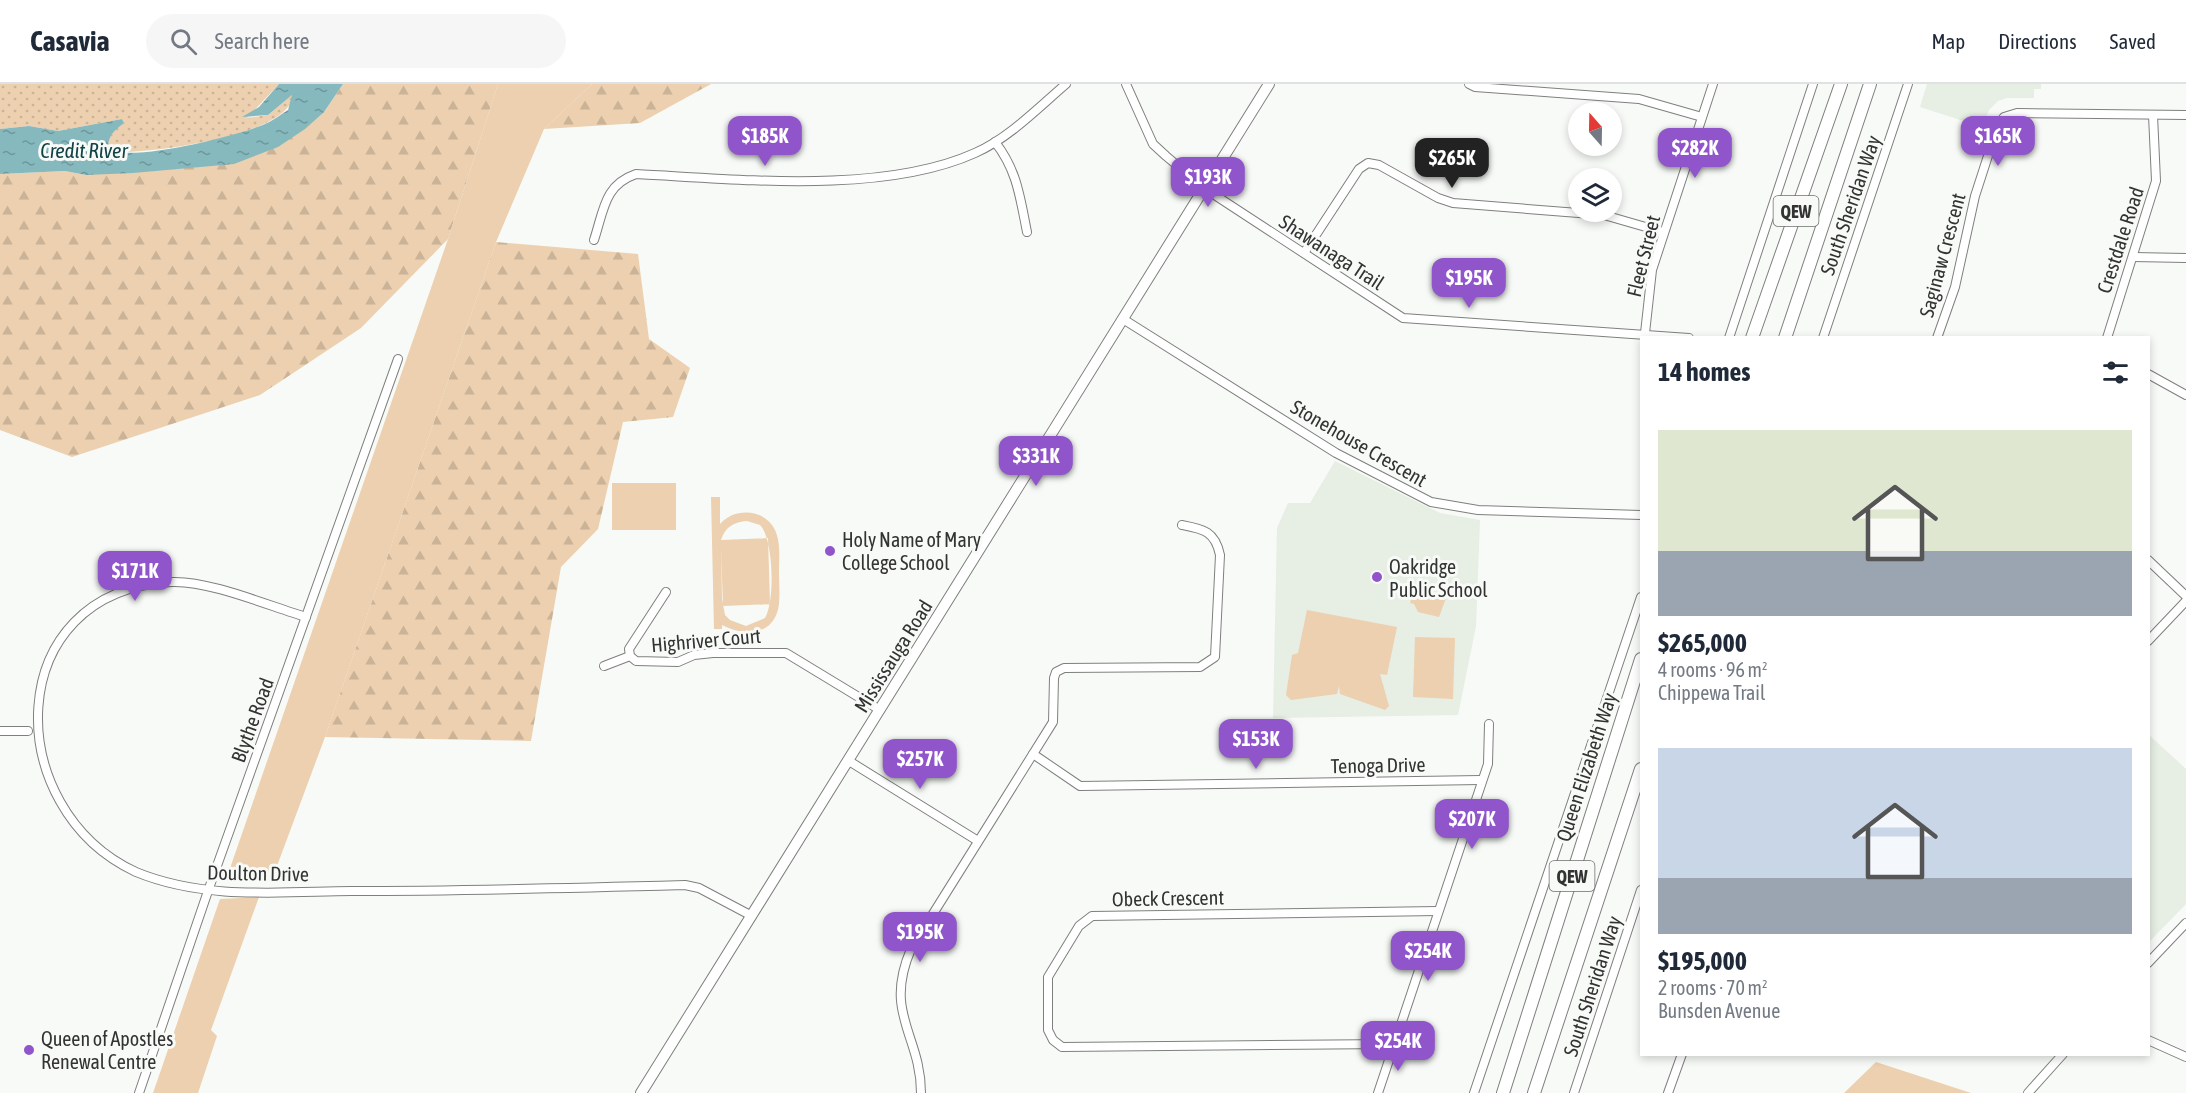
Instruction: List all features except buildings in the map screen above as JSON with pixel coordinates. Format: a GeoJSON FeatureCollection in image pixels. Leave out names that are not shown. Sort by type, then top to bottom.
{"type":"FeatureCollection","features":[{"type":"Feature","properties":{"kind":"highway","name":"QEW"},"geometry":{"type":"LineString","coordinates":[[1753,336],[1841,84]]}},
{"type":"Feature","properties":{"kind":"highway","name":"QEW"},"geometry":{"type":"LineString","coordinates":[[1786,336],[1869,84]]}},
{"type":"Feature","properties":{"kind":"highway","name":"Queen Elizabeth Way"},"geometry":{"type":"LineString","coordinates":[[1503,1093],[1640,661]]}},
{"type":"Feature","properties":{"kind":"highway","name":"QEW"},"geometry":{"type":"LineString","coordinates":[[1534,1093],[1640,772]]}},
{"type":"Feature","properties":{"kind":"main road","name":"Mississauga Road"},"geometry":{"type":"LineString","coordinates":[[642,1093],[1269,84]]}},
{"type":"Feature","properties":{"kind":"street"},"geometry":{"type":"LineString","coordinates":[[594,240],[612,188],[620,180],[636,174],[804,181],[907,172],[932,167],[976,153],[994,142],[1066,84]]}},
{"type":"Feature","properties":{"kind":"street","name":"Shawanaga Trail"},"geometry":{"type":"LineString","coordinates":[[1126,84],[1153,144],[1204,188],[1403,318],[1671,336]]}},
{"type":"Feature","properties":{"kind":"street"},"geometry":{"type":"LineString","coordinates":[[1469,84],[1474,87],[1639,99],[1701,117]]}},
{"type":"Feature","properties":{"kind":"street","name":"Fleet Street"},"geometry":{"type":"LineString","coordinates":[[1645,333],[1649,285],[1663,232],[1713,84]]}},
{"type":"Feature","properties":{"kind":"street"},"geometry":{"type":"LineString","coordinates":[[1730,336],[1813,84]]}},
{"type":"Feature","properties":{"kind":"street","name":"South Sheridan Way"},"geometry":{"type":"LineString","coordinates":[[1824,336],[1908,84]]}},
{"type":"Feature","properties":{"kind":"street","name":"Saginaw Crescent"},"geometry":{"type":"LineString","coordinates":[[1938,336],[1955,287],[1975,195],[1996,128],[2004,117],[2017,113],[2186,115]]}},
{"type":"Feature","properties":{"kind":"street","name":"Crestdale Road"},"geometry":{"type":"LineString","coordinates":[[2107,336],[2156,181],[2153,115]]}},
{"type":"Feature","properties":{"kind":"street"},"geometry":{"type":"LineString","coordinates":[[994,142],[1009,160],[1017,184],[1027,232]]}},
{"type":"Feature","properties":{"kind":"street"},"geometry":{"type":"LineString","coordinates":[[1304,253],[1359,169],[1368,163],[1379,165],[1438,198],[1453,203],[1604,215],[1663,232]]}},
{"type":"Feature","properties":{"kind":"street"},"geometry":{"type":"LineString","coordinates":[[2133,257],[2186,258]]}},
{"type":"Feature","properties":{"kind":"street","name":"Stonehouse Crescent"},"geometry":{"type":"LineString","coordinates":[[1123,319],[1336,453],[1431,502],[1478,510],[1640,515]]}},
{"type":"Feature","properties":{"kind":"street","name":"Blythe Road"},"geometry":{"type":"LineString","coordinates":[[140,1093],[208,891],[398,359]]}},
{"type":"Feature","properties":{"kind":"street"},"geometry":{"type":"LineString","coordinates":[[2150,375],[2186,394]]}},
{"type":"Feature","properties":{"kind":"street"},"geometry":{"type":"LineString","coordinates":[[921,1093],[921,1071],[902,1016],[903,969],[911,949],[1053,722],[1056,672],[1064,668],[1200,667],[1215,657],[1221,555],[1218,544],[1206,530],[1182,525]]}},
{"type":"Feature","properties":{"kind":"street"},"geometry":{"type":"LineString","coordinates":[[2150,562],[2186,596]]}},
{"type":"Feature","properties":{"kind":"street"},"geometry":{"type":"LineString","coordinates":[[29,741],[34,682],[43,662],[59,636],[99,602],[123,592],[157,584],[194,583],[306,617]]}},
{"type":"Feature","properties":{"kind":"street","name":"Highriver Court"},"geometry":{"type":"LineString","coordinates":[[666,592],[629,649],[630,656],[636,661],[678,662],[694,655],[713,653],[786,653],[880,710]]}},
{"type":"Feature","properties":{"kind":"street"},"geometry":{"type":"LineString","coordinates":[[1474,1093],[1640,600]]}},
{"type":"Feature","properties":{"kind":"street"},"geometry":{"type":"LineString","coordinates":[[2150,639],[2186,601]]}},
{"type":"Feature","properties":{"kind":"street"},"geometry":{"type":"LineString","coordinates":[[604,666],[630,656]]}},
{"type":"Feature","properties":{"kind":"street"},"geometry":{"type":"LineString","coordinates":[[0,731],[29,722]]}},
{"type":"Feature","properties":{"kind":"street"},"geometry":{"type":"LineString","coordinates":[[1378,1093],[1392,1044],[1488,764],[1490,724]]}},
{"type":"Feature","properties":{"kind":"street","name":"Tenoga Drive"},"geometry":{"type":"LineString","coordinates":[[1033,754],[1080,786],[1481,780]]}},
{"type":"Feature","properties":{"kind":"street"},"geometry":{"type":"LineString","coordinates":[[849,761],[978,841]]}},
{"type":"Feature","properties":{"kind":"street","name":"Doulton Drive"},"geometry":{"type":"LineString","coordinates":[[48,799],[69,828],[120,866],[162,881],[208,891],[436,891],[686,885],[699,888],[752,916]]}},
{"type":"Feature","properties":{"kind":"street","name":"South Sheridan Way"},"geometry":{"type":"LineString","coordinates":[[1574,1093],[1640,893]]}},
{"type":"Feature","properties":{"kind":"street","name":"Obeck Crescent"},"geometry":{"type":"LineString","coordinates":[[1392,1044],[1062,1047],[1053,1040],[1048,1030],[1048,977],[1079,926],[1092,916],[1438,911]]}},
{"type":"Feature","properties":{"kind":"street"},"geometry":{"type":"LineString","coordinates":[[2150,961],[2186,923]]}},
{"type":"Feature","properties":{"kind":"street"},"geometry":{"type":"LineString","coordinates":[[2150,1041],[2186,1057]]}},
{"type":"Feature","properties":{"kind":"street"},"geometry":{"type":"LineString","coordinates":[[1668,1093],[1681,1056]]}},
{"type":"Feature","properties":{"kind":"street"},"geometry":{"type":"LineString","coordinates":[[2028,1093],[2061,1056]]}},
{"type":"Feature","properties":{"kind":"shaded area"},"geometry":{"type":"Polygon","coordinates":[[[1927,84],[2041,84],[2041,89],[2034,89],[2034,98],[2007,98],[1998,101],[1989,110],[1982,127],[1920,107],[1927,84]]]}},
{"type":"Feature","properties":{"kind":"shaded area","name":"Oakridge Public School"},"geometry":{"type":"Polygon","coordinates":[[[1335,461],[1440,513],[1480,520],[1476,626],[1458,715],[1273,718],[1277,528],[1288,503],[1310,503],[1335,461]]]}},
{"type":"Feature","properties":{"kind":"shaded area"},"geometry":{"type":"Polygon","coordinates":[[[2150,736],[2186,769],[2186,904],[2150,941],[2150,736]]]}},
{"type":"Feature","properties":{"kind":"green space"},"geometry":{"type":"Polygon","coordinates":[[[0,84],[279,84],[247,118],[268,115],[293,94],[287,109],[270,121],[245,131],[185,146],[113,152],[108,149],[109,140],[114,131],[124,123],[122,119],[58,131],[29,126],[0,129],[0,84]]]}},
{"type":"Feature","properties":{"kind":"green space"},"geometry":{"type":"Polygon","coordinates":[[[343,84],[498,84],[448,239],[361,328],[260,395],[72,457],[0,430],[0,174],[65,171],[86,175],[324,112],[343,84]]]}},
{"type":"Feature","properties":{"kind":"green space"},"geometry":{"type":"Polygon","coordinates":[[[498,84],[592,84],[544,129],[496,242],[325,737],[274,874],[228,874],[448,239],[498,84]]]}},
{"type":"Feature","properties":{"kind":"green space"},"geometry":{"type":"Polygon","coordinates":[[[592,84],[711,84],[640,123],[544,129],[592,84]]]}},
{"type":"Feature","properties":{"kind":"green space"},"geometry":{"type":"Polygon","coordinates":[[[496,242],[638,254],[649,339],[690,368],[673,417],[623,422],[598,529],[561,567],[531,741],[325,737],[496,242]]]}},
{"type":"Feature","properties":{"kind":"green space"},"geometry":{"type":"Polygon","coordinates":[[[612,483],[676,483],[676,530],[612,530],[612,483]]]}},
{"type":"Feature","properties":{"kind":"green space"},"geometry":{"type":"Polygon","coordinates":[[[711,497],[720,497],[720,524],[734,515],[749,513],[764,518],[775,530],[779,551],[779,604],[772,622],[758,631],[740,631],[722,625],[722,629],[714,629],[711,497]],[[747,521],[731,526],[721,540],[766,538],[760,525],[747,521]],[[768,544],[770,601],[772,585],[768,544]],[[721,548],[722,599],[723,604],[721,548]],[[769,604],[723,606],[725,615],[730,620],[746,626],[765,618],[769,604]]]}},
{"type":"Feature","properties":{"kind":"green space"},"geometry":{"type":"Polygon","coordinates":[[[1414,590],[1446,598],[1439,617],[1418,612],[1414,604],[1410,603],[1414,590]]]}},
{"type":"Feature","properties":{"kind":"green space"},"geometry":{"type":"Polygon","coordinates":[[[1307,610],[1397,627],[1387,675],[1380,674],[1389,706],[1385,710],[1340,694],[1339,686],[1337,694],[1291,700],[1286,695],[1292,655],[1298,653],[1307,610]]]}},
{"type":"Feature","properties":{"kind":"green space"},"geometry":{"type":"Polygon","coordinates":[[[1415,637],[1455,638],[1453,699],[1413,697],[1415,637]]]}},
{"type":"Feature","properties":{"kind":"green space"},"geometry":{"type":"Polygon","coordinates":[[[259,897],[211,1030],[217,1036],[198,1093],[153,1093],[220,899],[259,897]]]}},
{"type":"Feature","properties":{"kind":"green space"},"geometry":{"type":"Polygon","coordinates":[[[1876,1062],[1971,1093],[1844,1093],[1876,1062]]]}},
{"type":"Feature","properties":{"kind":"water","name":"Credit River"},"geometry":{"type":"Polygon","coordinates":[[[279,84],[343,84],[324,112],[305,129],[278,147],[234,164],[133,173],[86,175],[65,171],[0,174],[0,129],[29,126],[58,131],[122,119],[124,123],[112,134],[108,149],[139,153],[161,150],[233,135],[271,121],[288,110],[292,95],[268,115],[242,117],[259,107],[279,84]]]}},
{"type":"Feature","properties":{"kind":"place","name":"Holy Name of Mary College School"},"geometry":{"type":"Point","coordinates":[830,551]}},
{"type":"Feature","properties":{"kind":"place","name":"Oakridge Public School"},"geometry":{"type":"Point","coordinates":[1377,577]}},
{"type":"Feature","properties":{"kind":"place","name":"Queen of Apostles Renewal Centre"},"geometry":{"type":"Point","coordinates":[29,1050]}}]}
